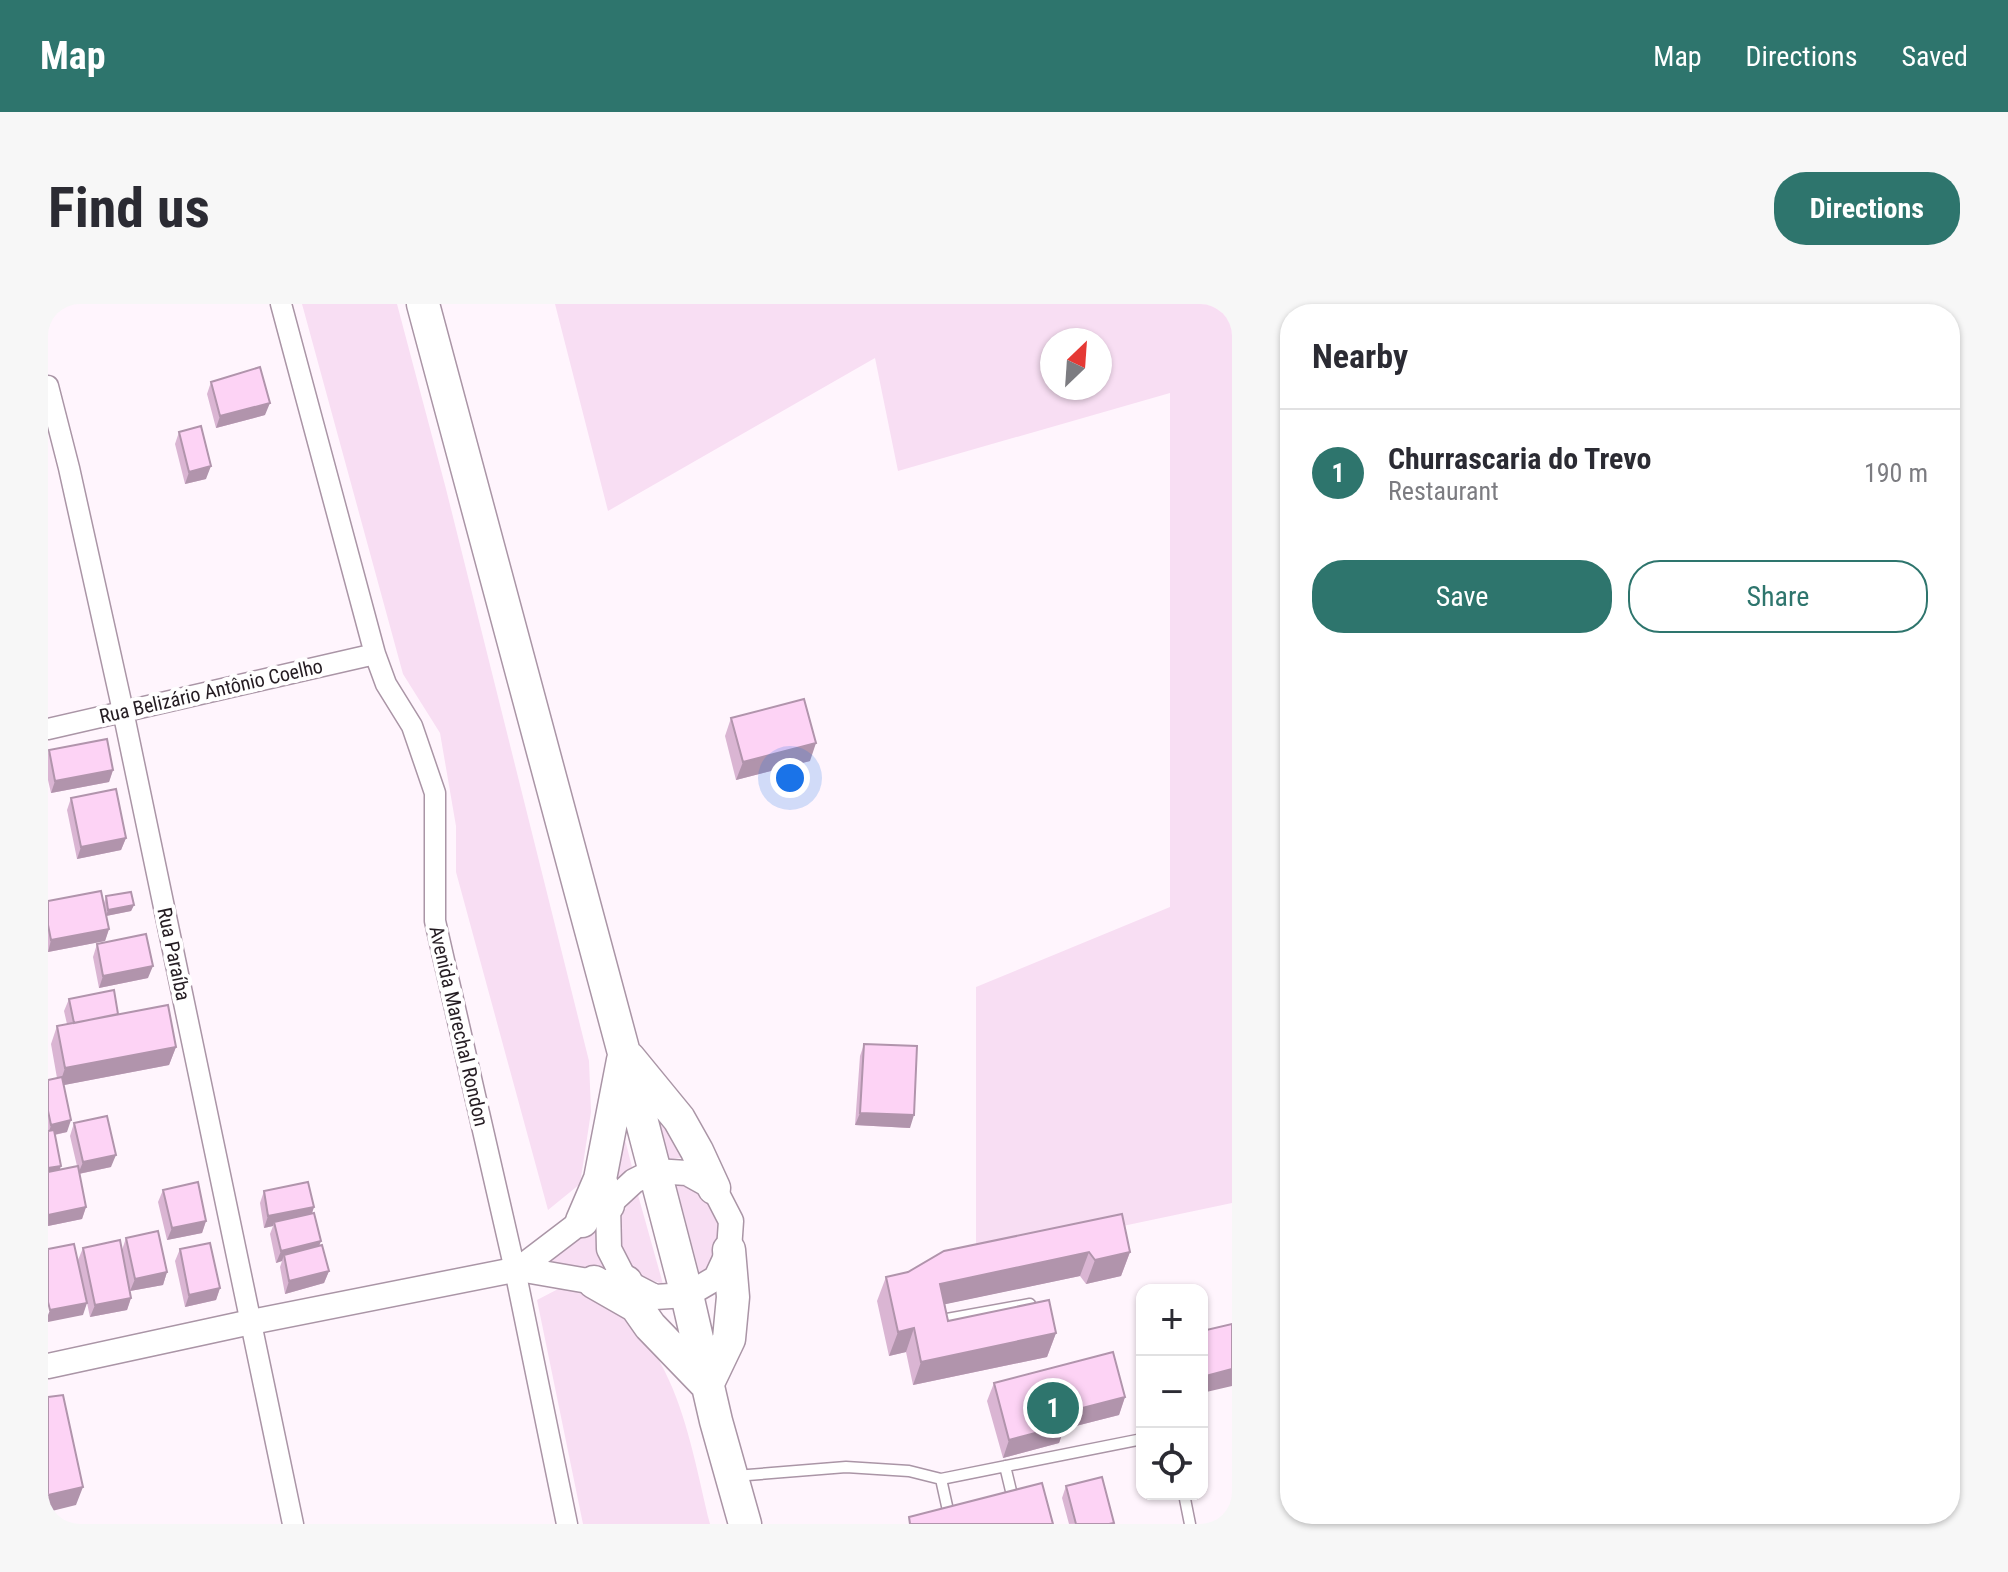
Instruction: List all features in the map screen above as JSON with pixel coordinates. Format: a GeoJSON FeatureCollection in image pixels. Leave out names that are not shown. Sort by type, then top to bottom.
{"type":"FeatureCollection","features":[{"type":"Feature","properties":{"kind":"highway"},"geometry":{"type":"LineString","coordinates":[[423,304],[624,1053],[687,1295],[720,1439],[745,1524]]}},
{"type":"Feature","properties":{"kind":"highway"},"geometry":{"type":"LineString","coordinates":[[624,1053],[679,1119],[714,1188]]}},
{"type":"Feature","properties":{"kind":"highway"},"geometry":{"type":"LineString","coordinates":[[596,1202],[624,1053]]}},
{"type":"Feature","properties":{"kind":"highway"},"geometry":{"type":"LineString","coordinates":[[707,1385],[729,1339],[733,1297],[729,1250]]}},
{"type":"Feature","properties":{"kind":"highway"},"geometry":{"type":"LineString","coordinates":[[619,1290],[707,1385]]}},
{"type":"Feature","properties":{"kind":"street","name":"Avenida Marechal Rondon"},"geometry":{"type":"LineString","coordinates":[[281,304],[375,654],[386,684],[412,726],[435,793],[435,921],[517,1270],[567,1524]]}},
{"type":"Feature","properties":{"kind":"street","name":"Rua Paraíba"},"geometry":{"type":"LineString","coordinates":[[48,386],[123,711],[293,1524]]}},
{"type":"Feature","properties":{"kind":"street"},"geometry":{"type":"LineString","coordinates":[[48,473],[69,468]]}},
{"type":"Feature","properties":{"kind":"street","name":"Rua Belizário Antônio Coelho"},"geometry":{"type":"LineString","coordinates":[[48,729],[375,654]]}},
{"type":"Feature","properties":{"kind":"street"},"geometry":{"type":"LineString","coordinates":[[48,1366],[517,1270],[655,1297],[687,1295],[716,1278],[729,1250],[731,1221],[714,1188],[687,1173],[654,1171],[596,1202],[517,1270]]}},
{"type":"Feature","properties":{"kind":"street"},"geometry":{"type":"LineString","coordinates":[[596,1202],[619,1290]]}},
{"type":"Feature","properties":{"kind":"lane"},"geometry":{"type":"LineString","coordinates":[[934,1321],[1034,1303]]}},
{"type":"Feature","properties":{"kind":"lane"},"geometry":{"type":"LineString","coordinates":[[732,1476],[846,1467],[909,1471],[941,1479],[1136,1440]]}},
{"type":"Feature","properties":{"kind":"lane"},"geometry":{"type":"LineString","coordinates":[[1005,1466],[1019,1524]]}},
{"type":"Feature","properties":{"kind":"lane"},"geometry":{"type":"LineString","coordinates":[[941,1479],[951,1524]]}},
{"type":"Feature","properties":{"kind":"lane"},"geometry":{"type":"LineString","coordinates":[[1185,1500],[1190,1524]]}},
{"type":"Feature","properties":{"kind":"shaded area"},"geometry":{"type":"Polygon","coordinates":[[[302,304],[397,304],[589,1061],[591,1112],[580,1184],[548,1210],[456,872],[456,826],[440,733],[403,674],[302,304]]]}},
{"type":"Feature","properties":{"kind":"shaded area"},"geometry":{"type":"Polygon","coordinates":[[[555,304],[1232,304],[1232,1203],[976,1257],[976,987],[1170,907],[1170,393],[898,471],[875,358],[608,511],[555,304]]]}},
{"type":"Feature","properties":{"kind":"shaded area"},"geometry":{"type":"Polygon","coordinates":[[[654,1106],[691,1159],[668,1160],[654,1106]]]}},
{"type":"Feature","properties":{"kind":"shaded area"},"geometry":{"type":"Polygon","coordinates":[[[620,1120],[632,1167],[611,1185],[620,1120]]]}},
{"type":"Feature","properties":{"kind":"shaded area"},"geometry":{"type":"Polygon","coordinates":[[[676,1184],[689,1187],[708,1199],[718,1219],[718,1242],[710,1263],[700,1275],[676,1184]]]}},
{"type":"Feature","properties":{"kind":"shaded area"},"geometry":{"type":"Polygon","coordinates":[[[638,1195],[663,1284],[639,1273],[624,1255],[621,1245],[619,1234],[623,1213],[638,1195]]]}},
{"type":"Feature","properties":{"kind":"shaded area"},"geometry":{"type":"Polygon","coordinates":[[[596,1222],[597,1248],[607,1273],[538,1263],[596,1222]]]}},
{"type":"Feature","properties":{"kind":"shaded area"},"geometry":{"type":"Polygon","coordinates":[[[560,1288],[598,1301],[628,1321],[651,1348],[669,1379],[682,1414],[710,1524],[583,1524],[537,1300],[560,1288]]]}},
{"type":"Feature","properties":{"kind":"building"},"geometry":{"type":"Polygon","coordinates":[[[260,367],[270,403],[220,416],[211,382],[260,367]]]}},
{"type":"Feature","properties":{"kind":"building"},"geometry":{"type":"Polygon","coordinates":[[[201,426],[211,466],[189,472],[179,432],[201,426]]]}},
{"type":"Feature","properties":{"kind":"building"},"geometry":{"type":"Polygon","coordinates":[[[804,699],[816,743],[743,762],[731,718],[804,699]]]}},
{"type":"Feature","properties":{"kind":"building"},"geometry":{"type":"Polygon","coordinates":[[[107,739],[113,770],[55,781],[49,750],[107,739]]]}},
{"type":"Feature","properties":{"kind":"building"},"geometry":{"type":"Polygon","coordinates":[[[116,789],[126,838],[81,847],[71,798],[116,789]]]}},
{"type":"Feature","properties":{"kind":"building"},"geometry":{"type":"Polygon","coordinates":[[[101,891],[109,929],[51,940],[48,901],[101,891]]]}},
{"type":"Feature","properties":{"kind":"building"},"geometry":{"type":"Polygon","coordinates":[[[131,892],[134,905],[108,910],[106,896],[131,892]]]}},
{"type":"Feature","properties":{"kind":"building"},"geometry":{"type":"Polygon","coordinates":[[[146,934],[153,966],[103,976],[97,944],[146,934]]]}},
{"type":"Feature","properties":{"kind":"building"},"geometry":{"type":"Polygon","coordinates":[[[114,990],[118,1014],[74,1023],[69,999],[114,990]]]}},
{"type":"Feature","properties":{"kind":"building"},"geometry":{"type":"Polygon","coordinates":[[[168,1005],[176,1047],[65,1068],[57,1026],[168,1005]]]}},
{"type":"Feature","properties":{"kind":"building"},"geometry":{"type":"Polygon","coordinates":[[[864,1044],[917,1046],[914,1115],[860,1113],[864,1044]]]}},
{"type":"Feature","properties":{"kind":"building"},"geometry":{"type":"Polygon","coordinates":[[[62,1077],[71,1120],[51,1125],[48,1080],[62,1077]]]}},
{"type":"Feature","properties":{"kind":"building"},"geometry":{"type":"Polygon","coordinates":[[[107,1116],[116,1155],[83,1162],[74,1123],[107,1116]]]}},
{"type":"Feature","properties":{"kind":"building"},"geometry":{"type":"Polygon","coordinates":[[[54,1130],[61,1166],[48,1168],[48,1131],[54,1130]]]}},
{"type":"Feature","properties":{"kind":"building"},"geometry":{"type":"Polygon","coordinates":[[[78,1166],[86,1207],[48,1215],[48,1172],[78,1166]]]}},
{"type":"Feature","properties":{"kind":"building"},"geometry":{"type":"Polygon","coordinates":[[[198,1182],[206,1221],[172,1228],[163,1190],[198,1182]]]}},
{"type":"Feature","properties":{"kind":"building"},"geometry":{"type":"Polygon","coordinates":[[[308,1182],[314,1207],[268,1216],[264,1191],[308,1182]]]}},
{"type":"Feature","properties":{"kind":"building"},"geometry":{"type":"Polygon","coordinates":[[[314,1213],[321,1241],[281,1251],[274,1222],[314,1213]]]}},
{"type":"Feature","properties":{"kind":"building"},"geometry":{"type":"Polygon","coordinates":[[[1122,1214],[1130,1252],[1095,1260],[1089,1252],[940,1284],[948,1321],[1049,1300],[1056,1333],[921,1362],[914,1328],[898,1332],[886,1277],[908,1272],[944,1251],[1122,1214]]]}},
{"type":"Feature","properties":{"kind":"building"},"geometry":{"type":"Polygon","coordinates":[[[158,1231],[167,1272],[135,1279],[126,1238],[158,1231]]]}},
{"type":"Feature","properties":{"kind":"building"},"geometry":{"type":"Polygon","coordinates":[[[120,1240],[131,1298],[95,1305],[83,1248],[120,1240]]]}},
{"type":"Feature","properties":{"kind":"building"},"geometry":{"type":"Polygon","coordinates":[[[210,1243],[220,1288],[189,1295],[180,1249],[210,1243]]]}},
{"type":"Feature","properties":{"kind":"building"},"geometry":{"type":"Polygon","coordinates":[[[74,1244],[87,1303],[50,1310],[48,1249],[74,1244]]]}},
{"type":"Feature","properties":{"kind":"building"},"geometry":{"type":"Polygon","coordinates":[[[322,1245],[329,1271],[289,1281],[284,1255],[322,1245]]]}},
{"type":"Feature","properties":{"kind":"building"},"geometry":{"type":"Polygon","coordinates":[[[1232,1324],[1232,1369],[1208,1375],[1208,1330],[1232,1324]]]}},
{"type":"Feature","properties":{"kind":"building"},"geometry":{"type":"Polygon","coordinates":[[[1113,1352],[1125,1397],[1063,1413],[1066,1425],[1009,1440],[994,1383],[1113,1352]]]}},
{"type":"Feature","properties":{"kind":"building"},"geometry":{"type":"Polygon","coordinates":[[[63,1395],[83,1487],[48,1495],[48,1397],[63,1395]]]}},
{"type":"Feature","properties":{"kind":"building"},"geometry":{"type":"Polygon","coordinates":[[[1102,1477],[1114,1523],[1076,1524],[1066,1486],[1102,1477]]]}},
{"type":"Feature","properties":{"kind":"building"},"geometry":{"type":"Polygon","coordinates":[[[1042,1483],[1053,1524],[910,1524],[909,1517],[1042,1483]]]}},
{"type":"Feature","properties":{"kind":"place","name":"Churrascaria do Trevo"},"geometry":{"type":"Point","coordinates":[1053,1408]}}]}
